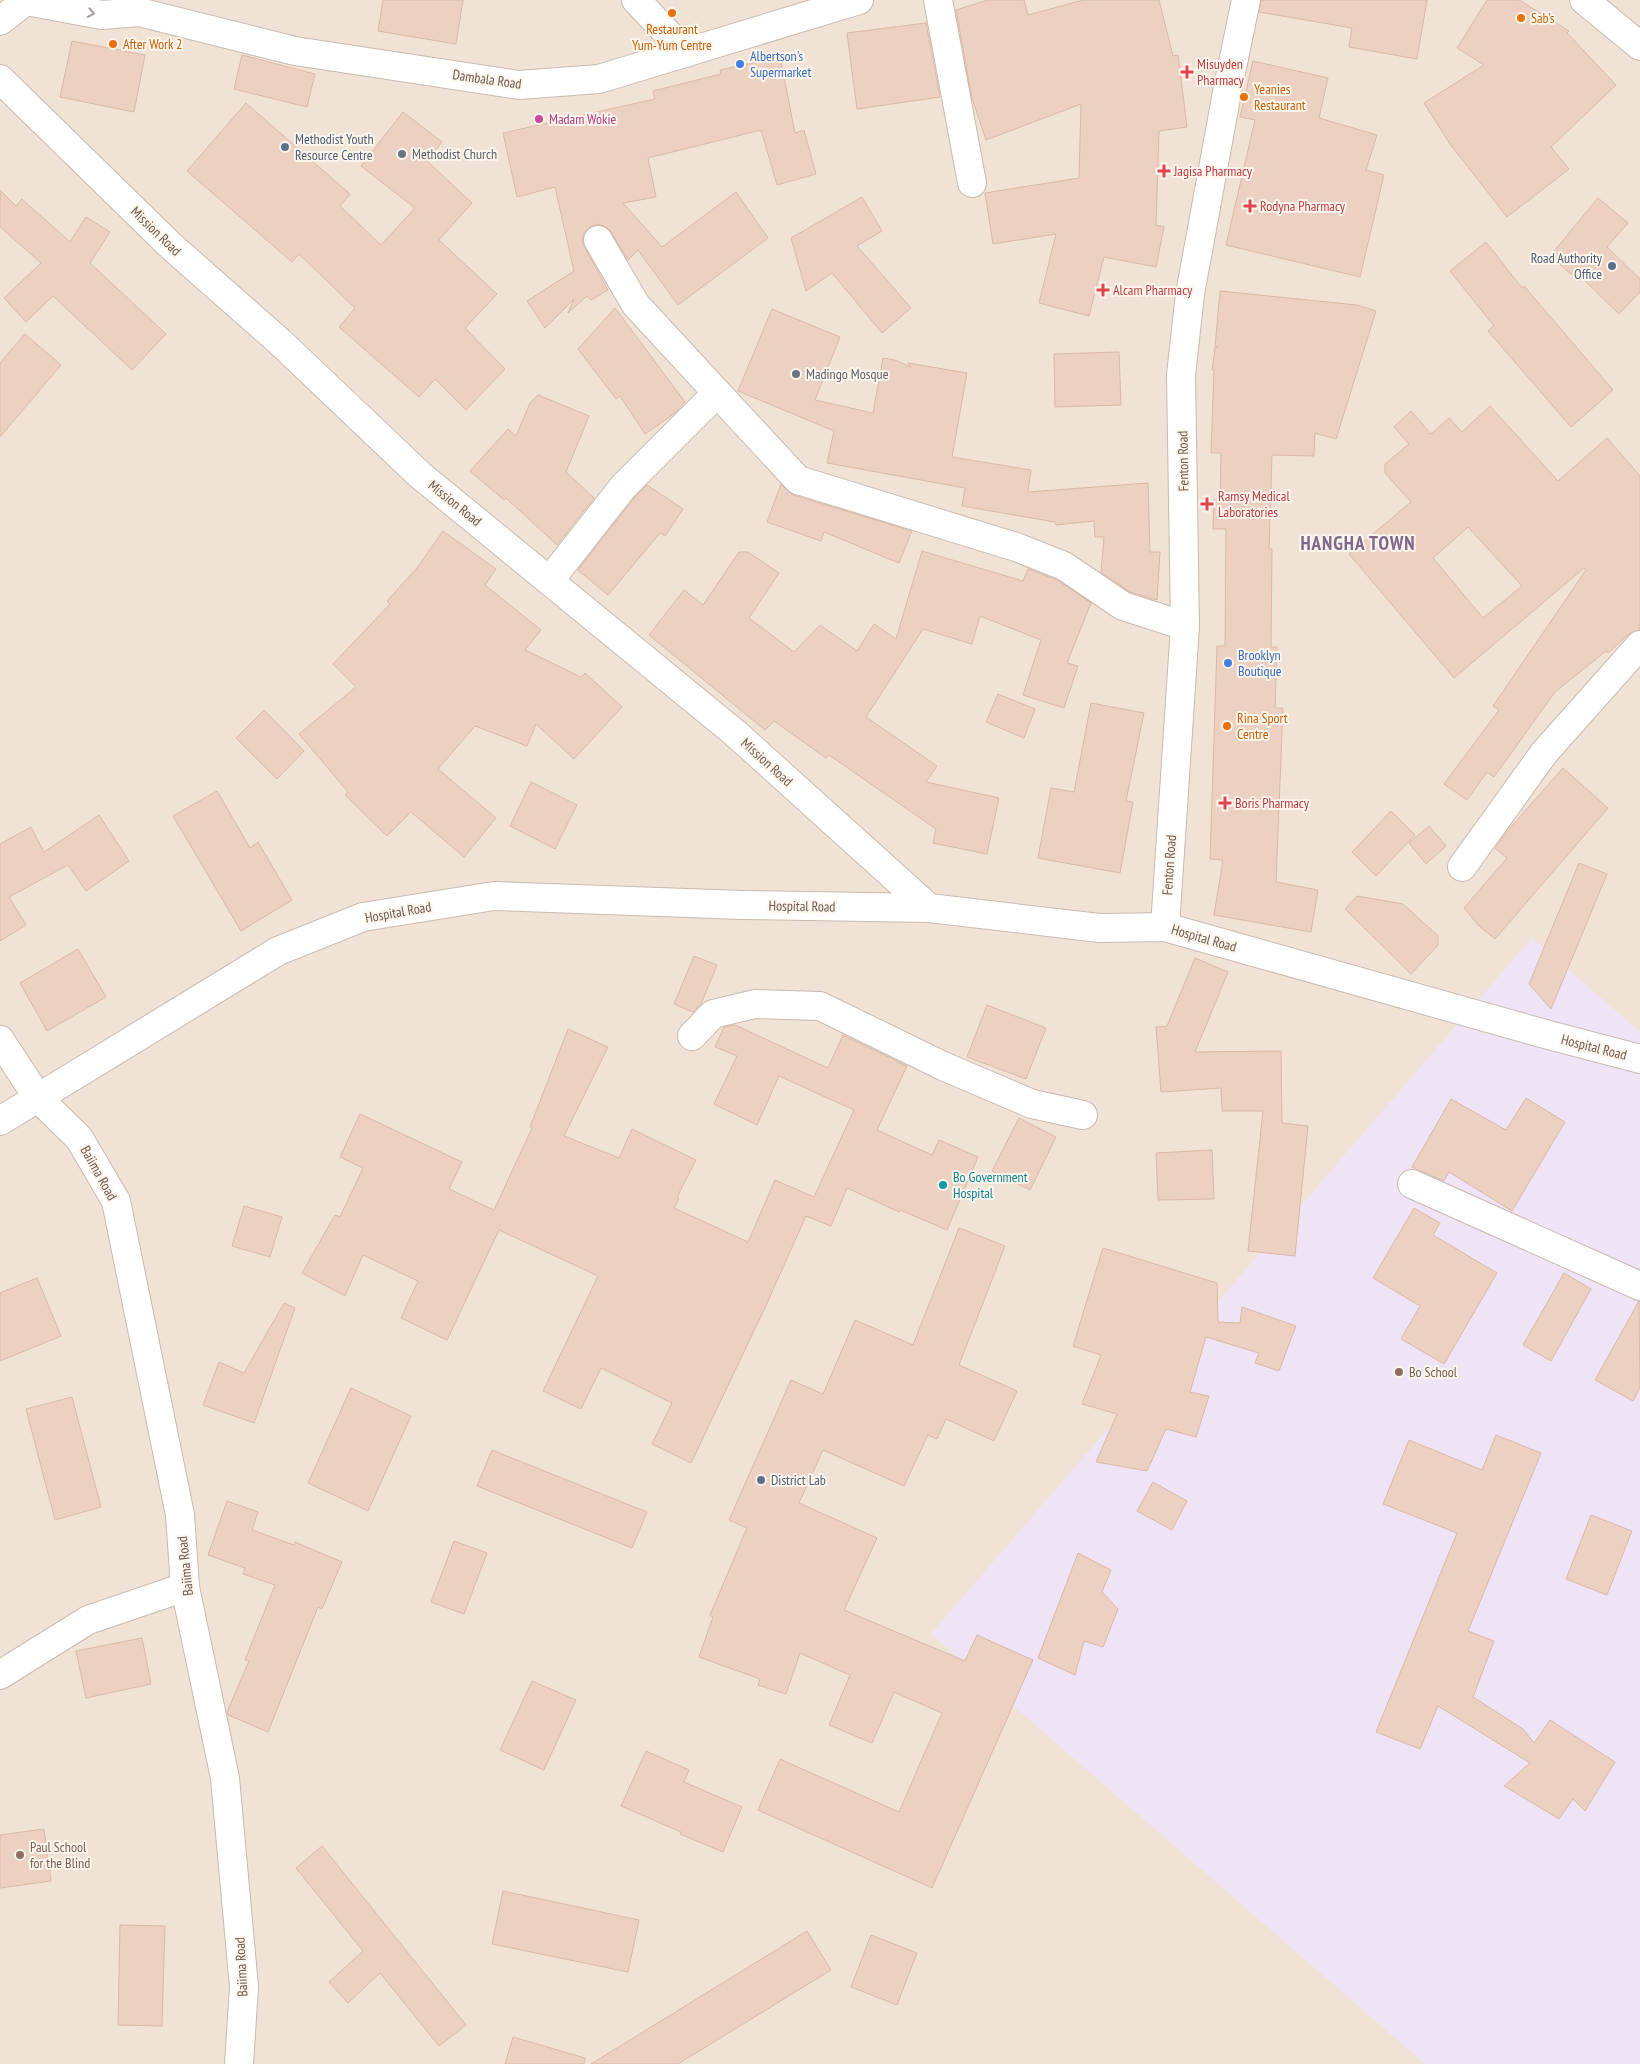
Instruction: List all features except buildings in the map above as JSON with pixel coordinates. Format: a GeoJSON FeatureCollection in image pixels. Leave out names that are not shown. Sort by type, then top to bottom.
{"type":"FeatureCollection","features":[{"type":"Feature","properties":{"kind":"street"},"geometry":{"type":"LineString","coordinates":[[636,0],[686,53]]}},
{"type":"Feature","properties":{"kind":"street","name":"Dambala Road"},"geometry":{"type":"LineString","coordinates":[[27,1],[102,15],[130,6],[295,51],[519,85],[600,80],[860,0]]}},
{"type":"Feature","properties":{"kind":"street"},"geometry":{"type":"LineString","coordinates":[[938,0],[972,184]]}},
{"type":"Feature","properties":{"kind":"street","name":"Fenton Road"},"geometry":{"type":"LineString","coordinates":[[1165,927],[1186,626],[1181,375],[1190,294],[1246,0]]}},
{"type":"Feature","properties":{"kind":"street"},"geometry":{"type":"LineString","coordinates":[[1584,0],[1640,46]]}},
{"type":"Feature","properties":{"kind":"street"},"geometry":{"type":"LineString","coordinates":[[0,22],[27,1]]}},
{"type":"Feature","properties":{"kind":"street","name":"Mission Road"},"geometry":{"type":"LineString","coordinates":[[0,79],[171,246],[280,342],[420,474],[736,733],[929,908]]}},
{"type":"Feature","properties":{"kind":"street"},"geometry":{"type":"LineString","coordinates":[[598,240],[636,305],[798,480],[1016,547],[1064,566],[1123,606],[1186,626]]}},
{"type":"Feature","properties":{"kind":"street"},"geometry":{"type":"LineString","coordinates":[[550,580],[623,487],[717,392]]}},
{"type":"Feature","properties":{"kind":"street"},"geometry":{"type":"LineString","coordinates":[[1462,867],[1544,753],[1640,645]]}},
{"type":"Feature","properties":{"kind":"street","name":"Hospital Road"},"geometry":{"type":"LineString","coordinates":[[0,1121],[278,951],[363,917],[494,896],[742,905],[929,908],[1099,928],[1165,927],[1544,1034],[1640,1059]]}},
{"type":"Feature","properties":{"kind":"street"},"geometry":{"type":"LineString","coordinates":[[692,1036],[713,1014],[755,1004],[820,1006],[944,1066],[1032,1104],[1083,1115]]}},
{"type":"Feature","properties":{"kind":"street","name":"Baiima Road"},"geometry":{"type":"LineString","coordinates":[[0,1040],[38,1098],[79,1138],[116,1201],[180,1515],[185,1587],[225,1778],[244,1987],[238,2064]]}},
{"type":"Feature","properties":{"kind":"street"},"geometry":{"type":"LineString","coordinates":[[1412,1184],[1640,1286]]}},
{"type":"Feature","properties":{"kind":"street"},"geometry":{"type":"LineString","coordinates":[[0,1675],[88,1620],[185,1587]]}},
{"type":"Feature","properties":{"kind":"shaded area"},"geometry":{"type":"Polygon","coordinates":[[[0,0],[1640,0],[1640,2064],[0,2064],[0,0]]]}},
{"type":"Feature","properties":{"kind":"shaded area","name":"Bo School"},"geometry":{"type":"Polygon","coordinates":[[[1532,938],[1640,1032],[1640,2064],[1425,2064],[931,1634],[1532,938]]]}},
{"type":"Feature","properties":{"kind":"place","name":"Restaurant Yum-Yum Centre"},"geometry":{"type":"Point","coordinates":[672,13]}},
{"type":"Feature","properties":{"kind":"place","name":"Sab's"},"geometry":{"type":"Point","coordinates":[1521,18]}},
{"type":"Feature","properties":{"kind":"place","name":"After Work 2"},"geometry":{"type":"Point","coordinates":[113,44]}},
{"type":"Feature","properties":{"kind":"place","name":"Albertson's Supermarket"},"geometry":{"type":"Point","coordinates":[740,64]}},
{"type":"Feature","properties":{"kind":"place","name":"Misuyden Pharmacy"},"geometry":{"type":"Point","coordinates":[1187,72]}},
{"type":"Feature","properties":{"kind":"place","name":"Yeanies Restaurant"},"geometry":{"type":"Point","coordinates":[1244,97]}},
{"type":"Feature","properties":{"kind":"place","name":"Madam Wokie"},"geometry":{"type":"Point","coordinates":[539,119]}},
{"type":"Feature","properties":{"kind":"place","name":"Methodist Youth Resource Centre"},"geometry":{"type":"Point","coordinates":[285,147]}},
{"type":"Feature","properties":{"kind":"place","name":"Methodist Church"},"geometry":{"type":"Point","coordinates":[402,154]}},
{"type":"Feature","properties":{"kind":"place","name":"Jagisa Pharmacy"},"geometry":{"type":"Point","coordinates":[1164,171]}},
{"type":"Feature","properties":{"kind":"place","name":"Rodyna Pharmacy"},"geometry":{"type":"Point","coordinates":[1250,206]}},
{"type":"Feature","properties":{"kind":"place","name":"Road Authority Office"},"geometry":{"type":"Point","coordinates":[1612,266]}},
{"type":"Feature","properties":{"kind":"place","name":"Alcam Pharmacy"},"geometry":{"type":"Point","coordinates":[1103,290]}},
{"type":"Feature","properties":{"kind":"place","name":"Madingo Mosque"},"geometry":{"type":"Point","coordinates":[796,374]}},
{"type":"Feature","properties":{"kind":"place","name":"Ramsy Medical Laboratories"},"geometry":{"type":"Point","coordinates":[1207,504]}},
{"type":"Feature","properties":{"kind":"place","name":"Brooklyn Boutique"},"geometry":{"type":"Point","coordinates":[1228,663]}},
{"type":"Feature","properties":{"kind":"place","name":"Rina Sport Centre"},"geometry":{"type":"Point","coordinates":[1227,726]}},
{"type":"Feature","properties":{"kind":"place","name":"Boris Pharmacy"},"geometry":{"type":"Point","coordinates":[1225,803]}},
{"type":"Feature","properties":{"kind":"place","name":"Bo Government Hospital"},"geometry":{"type":"Point","coordinates":[943,1185]}},
{"type":"Feature","properties":{"kind":"place","name":"Bo School"},"geometry":{"type":"Point","coordinates":[1399,1372]}},
{"type":"Feature","properties":{"kind":"place","name":"District Lab"},"geometry":{"type":"Point","coordinates":[761,1480]}},
{"type":"Feature","properties":{"kind":"place","name":"Paul School for the Blind"},"geometry":{"type":"Point","coordinates":[20,1855]}},
{"type":"Feature","properties":{"kind":"district","name":"HANGHA TOWN"},"geometry":{"type":"Point","coordinates":[1358,543]}}]}
